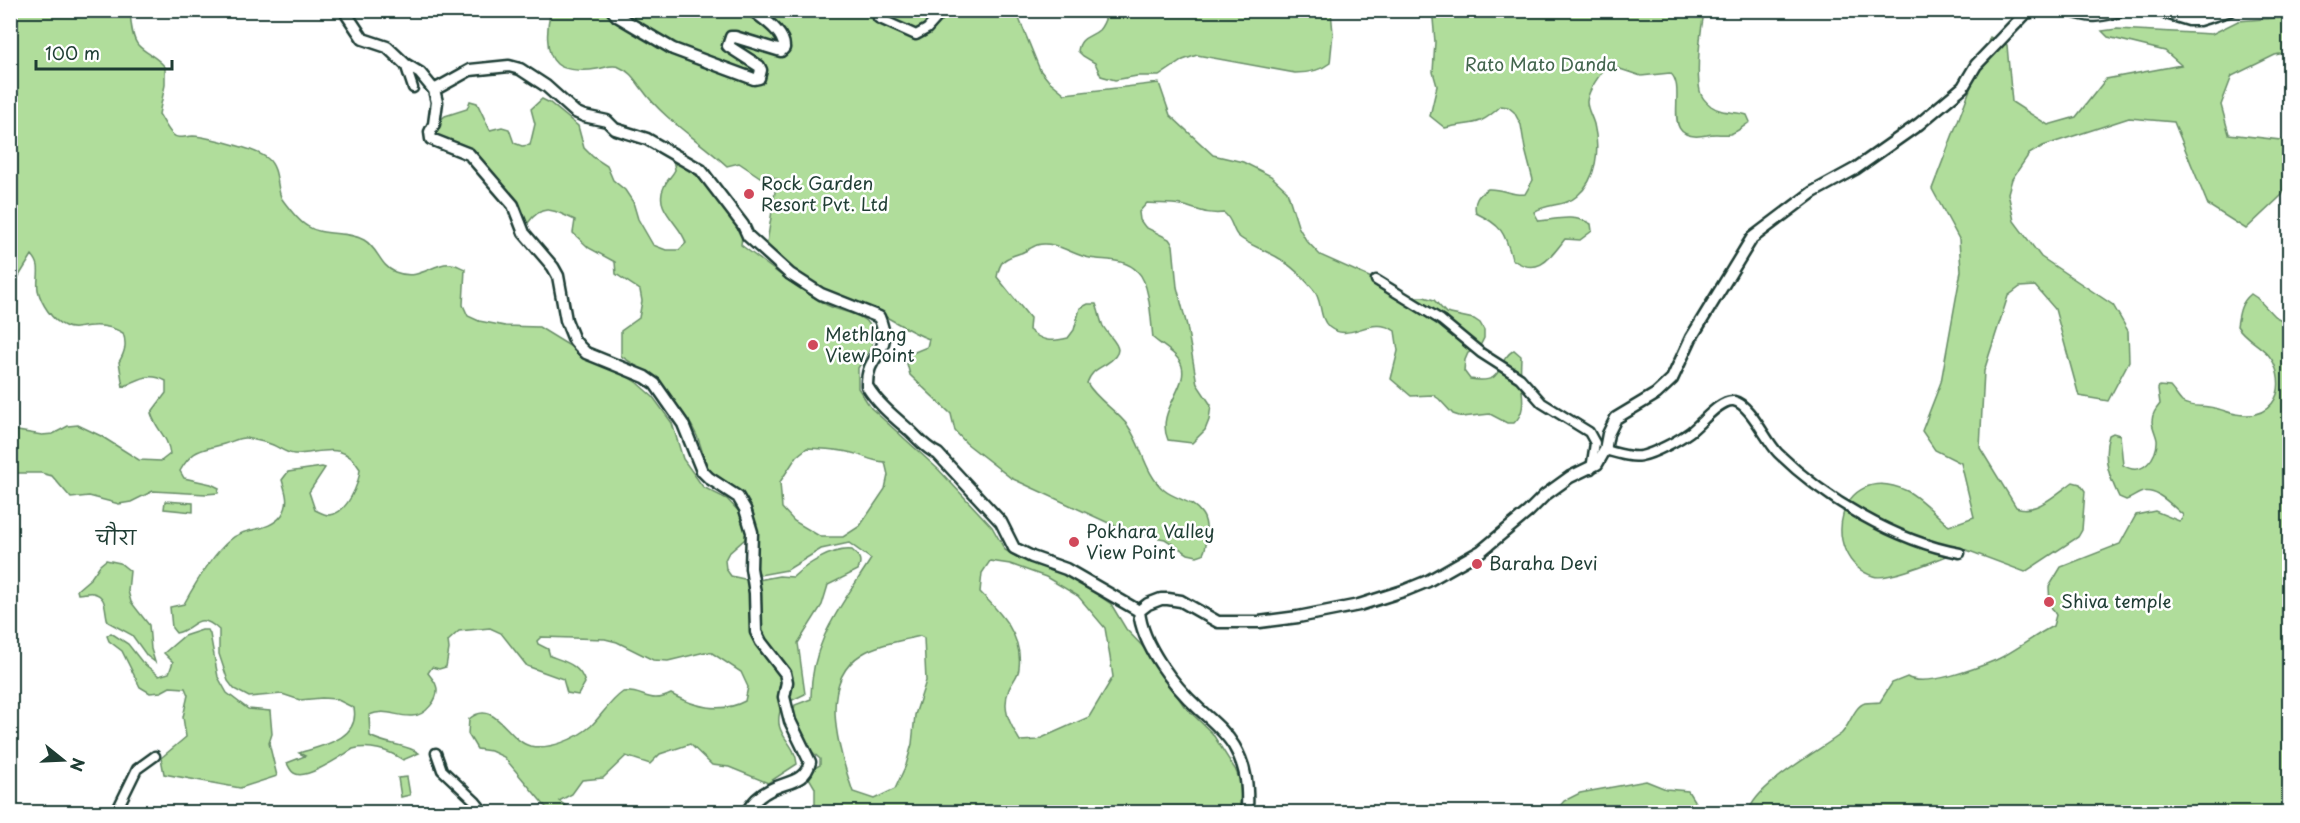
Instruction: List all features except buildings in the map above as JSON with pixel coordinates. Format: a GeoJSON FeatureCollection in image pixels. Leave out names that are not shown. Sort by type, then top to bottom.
{"type":"FeatureCollection","features":[{"type":"Feature","properties":{"kind":"street"},"geometry":{"type":"LineString","coordinates":[[351,10],[347,15],[363,39],[387,47],[405,64],[420,73],[434,90],[437,102],[434,124],[430,132],[431,139],[469,154],[513,205],[524,233],[558,276],[566,320],[574,340],[586,353],[645,377],[655,384],[683,424],[702,471],[738,497],[745,509],[752,532],[751,568],[755,593],[756,632],[784,673],[787,682],[784,697],[790,721],[810,762],[808,770],[802,777],[769,790],[752,803],[747,813]]}},
{"type":"Feature","properties":{"kind":"street"},"geometry":{"type":"LineString","coordinates":[[612,10],[617,16],[674,49],[754,79],[759,78],[761,70],[759,66],[728,46],[730,37],[781,51],[784,43],[782,37],[752,10]]}},
{"type":"Feature","properties":{"kind":"street"},"geometry":{"type":"LineString","coordinates":[[876,10],[878,18],[916,35],[927,29],[944,10]]}},
{"type":"Feature","properties":{"kind":"street"},"geometry":{"type":"LineString","coordinates":[[1139,611],[1148,604],[1168,599],[1181,601],[1218,622],[1259,622],[1298,617],[1369,603],[1428,581],[1481,551],[1545,495],[1570,477],[1591,469],[1597,464],[1605,450],[1608,434],[1616,418],[1656,394],[1672,380],[1690,338],[1752,238],[1813,192],[1855,169],[1919,124],[1963,87],[1976,65],[2026,14],[2041,10]]}},
{"type":"Feature","properties":{"kind":"street"},"geometry":{"type":"LineString","coordinates":[[2068,10],[2088,17],[2098,17],[2124,10]]}},
{"type":"Feature","properties":{"kind":"street"},"geometry":{"type":"LineString","coordinates":[[2156,10],[2189,20],[2199,20],[2231,10]]}},
{"type":"Feature","properties":{"kind":"street"},"geometry":{"type":"LineString","coordinates":[[405,64],[413,88]]}},
{"type":"Feature","properties":{"kind":"street"},"geometry":{"type":"LineString","coordinates":[[434,90],[470,70],[509,66],[520,69],[546,86],[575,112],[607,121],[615,129],[647,139],[701,170],[743,225],[748,236],[790,274],[821,294],[879,317],[885,332],[884,341],[868,371],[867,386],[898,423],[909,430],[925,448],[938,454],[1001,522],[1014,548],[1032,557],[1066,568],[1139,611],[1142,627],[1165,669],[1180,689],[1215,722],[1234,745],[1248,783],[1247,813]]}},
{"type":"Feature","properties":{"kind":"street"},"geometry":{"type":"LineString","coordinates":[[1376,280],[1441,320],[1481,353],[1520,378],[1542,402],[1589,432],[1595,443],[1591,469]]}},
{"type":"Feature","properties":{"kind":"street"},"geometry":{"type":"LineString","coordinates":[[1605,450],[1640,456],[1654,452],[1689,434],[1721,405],[1731,401],[1737,402],[1746,409],[1774,449],[1842,502],[1913,541],[1960,553]]}},
{"type":"Feature","properties":{"kind":"street"},"geometry":{"type":"LineString","coordinates":[[436,753],[442,770],[476,802],[484,813]]}},
{"type":"Feature","properties":{"kind":"street"},"geometry":{"type":"LineString","coordinates":[[116,813],[137,769],[155,756]]}},
{"type":"Feature","properties":{"kind":"green space"},"geometry":{"type":"Polygon","coordinates":[[[551,10],[1016,11],[1040,70],[1065,94],[1159,83],[1170,115],[1213,155],[1243,162],[1271,176],[1287,191],[1298,226],[1306,240],[1320,255],[1387,285],[1403,297],[1424,297],[1434,300],[1446,313],[1474,319],[1480,323],[1484,330],[1484,338],[1480,346],[1468,353],[1465,360],[1464,371],[1470,379],[1482,380],[1495,376],[1508,355],[1514,350],[1521,356],[1523,401],[1521,413],[1514,423],[1507,423],[1490,414],[1462,417],[1453,414],[1433,395],[1411,396],[1391,379],[1398,351],[1395,331],[1377,326],[1345,332],[1329,327],[1323,318],[1316,293],[1304,279],[1282,261],[1238,236],[1224,213],[1207,212],[1177,204],[1147,203],[1139,212],[1140,220],[1145,227],[1169,239],[1173,245],[1177,287],[1187,326],[1197,384],[1211,405],[1205,430],[1192,443],[1168,440],[1165,429],[1166,418],[1179,387],[1183,369],[1179,360],[1153,338],[1145,285],[1138,272],[1122,262],[1084,257],[1057,246],[1044,244],[1004,260],[997,277],[1030,318],[1029,330],[1043,339],[1068,338],[1074,330],[1080,308],[1088,304],[1096,304],[1103,326],[1117,345],[1118,350],[1113,359],[1090,376],[1087,383],[1128,426],[1152,476],[1164,490],[1194,506],[1202,514],[1207,534],[1206,545],[1203,554],[1197,556],[1188,554],[1165,539],[1128,532],[1011,478],[966,443],[955,431],[951,414],[910,375],[905,356],[927,347],[929,339],[875,311],[798,276],[784,267],[774,256],[767,243],[777,179],[771,176],[760,177],[739,163],[727,166],[671,120],[627,71],[613,66],[576,70],[557,64],[548,46],[548,23],[551,10]]]}},
{"type":"Feature","properties":{"kind":"green space","name":"Rato Mato Danda"},"geometry":{"type":"Polygon","coordinates":[[[1705,10],[1700,39],[1699,83],[1701,93],[1715,109],[1747,115],[1750,122],[1730,134],[1691,136],[1682,132],[1678,124],[1677,90],[1675,80],[1670,73],[1641,76],[1614,67],[1604,69],[1591,89],[1587,102],[1597,143],[1595,163],[1589,181],[1584,189],[1572,199],[1534,212],[1539,221],[1578,219],[1591,224],[1592,231],[1580,240],[1565,239],[1548,259],[1536,266],[1529,267],[1512,259],[1501,230],[1491,221],[1476,213],[1475,205],[1479,196],[1488,189],[1525,194],[1533,180],[1521,125],[1514,112],[1508,107],[1501,106],[1480,121],[1445,128],[1430,116],[1437,86],[1433,72],[1435,42],[1430,11],[1705,10]]]}},
{"type":"Feature","properties":{"kind":"green space"},"geometry":{"type":"Polygon","coordinates":[[[11,11],[130,11],[136,42],[165,67],[165,85],[159,114],[174,136],[193,136],[243,147],[267,158],[274,167],[282,199],[307,226],[364,240],[369,243],[386,266],[395,272],[412,275],[445,264],[454,264],[465,269],[463,305],[468,316],[479,321],[505,326],[539,327],[591,359],[614,368],[636,382],[653,397],[672,423],[683,459],[703,487],[727,499],[746,519],[748,528],[745,539],[728,554],[725,560],[726,569],[731,576],[753,581],[779,576],[793,577],[828,554],[844,550],[855,552],[860,562],[858,570],[828,585],[822,605],[798,643],[805,694],[782,705],[779,715],[781,731],[792,749],[797,764],[768,783],[729,767],[712,765],[690,744],[660,754],[650,764],[626,756],[603,778],[582,780],[572,794],[559,801],[575,812],[550,812],[504,757],[491,751],[477,749],[468,734],[469,719],[486,713],[501,722],[522,743],[538,747],[554,745],[585,731],[623,692],[652,698],[671,694],[688,702],[717,708],[745,701],[748,687],[741,672],[712,653],[705,652],[668,661],[653,660],[617,642],[605,639],[541,637],[537,641],[538,644],[548,649],[550,656],[572,665],[583,677],[585,683],[578,695],[567,693],[563,679],[527,666],[501,633],[490,628],[459,631],[448,641],[446,667],[439,669],[432,667],[428,673],[437,690],[434,701],[427,710],[412,716],[381,712],[369,715],[370,736],[419,753],[403,760],[379,749],[359,748],[308,773],[301,775],[290,770],[287,763],[305,756],[299,753],[328,744],[345,734],[351,728],[354,708],[336,699],[300,700],[282,694],[249,697],[234,689],[228,681],[219,654],[219,630],[206,621],[200,621],[176,633],[172,628],[170,607],[184,604],[211,561],[230,540],[243,533],[270,525],[282,515],[287,502],[282,480],[288,472],[325,468],[309,492],[315,510],[329,515],[341,510],[351,497],[360,469],[346,454],[338,451],[294,454],[270,444],[243,438],[194,454],[180,471],[184,478],[219,488],[218,493],[153,491],[131,502],[119,504],[89,496],[71,498],[52,476],[41,473],[11,473],[11,430],[42,435],[53,434],[68,426],[78,425],[101,436],[139,460],[161,461],[170,454],[167,442],[151,413],[166,393],[166,381],[149,377],[123,387],[119,362],[125,348],[123,333],[100,326],[72,328],[60,324],[44,306],[39,295],[38,268],[32,255],[11,289],[11,11]]]}},
{"type":"Feature","properties":{"kind":"green space"},"geometry":{"type":"Polygon","coordinates":[[[1108,11],[1331,11],[1333,33],[1330,63],[1314,71],[1295,73],[1197,55],[1183,60],[1159,76],[1137,76],[1115,80],[1101,76],[1095,63],[1078,51],[1083,40],[1101,28],[1108,11]]]}},
{"type":"Feature","properties":{"kind":"green space"},"geometry":{"type":"Polygon","coordinates":[[[2289,17],[2289,52],[2275,55],[2232,76],[2221,105],[2229,134],[2289,141],[2289,181],[2282,195],[2246,229],[2208,205],[2174,122],[2129,118],[2043,146],[2029,154],[2012,179],[2008,193],[2014,221],[2041,257],[2113,305],[2128,331],[2129,361],[2108,401],[2079,396],[2055,309],[2035,286],[2020,287],[2008,296],[1984,371],[1980,448],[2016,507],[2024,509],[2039,506],[2073,482],[2080,484],[2085,491],[2082,530],[2078,537],[2025,572],[1964,549],[1917,567],[1881,577],[1873,576],[1856,566],[1845,550],[1841,532],[1843,514],[1851,499],[1864,488],[1883,484],[1907,491],[1949,526],[1974,517],[1961,463],[1935,450],[1922,431],[1941,382],[1961,271],[1959,239],[1932,189],[1990,37],[2007,45],[2012,102],[2048,125],[2076,117],[2106,79],[2181,65],[2165,51],[2108,37],[2102,31],[2117,29],[2212,34],[2238,21],[2289,17]]]}},
{"type":"Feature","properties":{"kind":"green space"},"geometry":{"type":"Polygon","coordinates":[[[542,99],[578,126],[584,148],[607,166],[613,180],[625,190],[653,245],[666,250],[679,250],[686,243],[662,202],[664,187],[675,170],[673,159],[695,174],[714,192],[742,235],[741,245],[812,297],[831,307],[857,316],[869,324],[876,331],[871,348],[858,368],[858,388],[871,408],[939,470],[992,527],[1005,550],[1020,559],[1066,573],[1111,604],[1126,629],[1148,652],[1184,706],[1212,733],[1235,769],[1240,780],[1239,812],[821,812],[815,809],[815,788],[809,778],[811,770],[820,765],[820,759],[800,735],[794,720],[795,705],[811,699],[812,679],[822,642],[839,608],[871,559],[849,543],[821,549],[787,570],[760,575],[754,562],[757,529],[751,511],[711,473],[691,424],[674,402],[643,371],[621,356],[621,331],[639,318],[642,301],[640,290],[616,274],[615,262],[589,248],[573,233],[575,220],[545,210],[539,212],[528,223],[524,221],[522,211],[497,177],[475,153],[458,142],[441,138],[430,130],[445,116],[467,109],[470,101],[477,103],[490,130],[502,127],[509,129],[514,143],[522,146],[530,145],[535,124],[531,109],[542,99]],[[807,448],[797,456],[780,482],[782,508],[794,521],[821,537],[843,537],[860,526],[885,489],[888,475],[885,462],[830,449],[807,448]],[[990,561],[982,573],[980,592],[1003,617],[1018,646],[1019,671],[1009,689],[1006,710],[1020,741],[1037,740],[1089,717],[1113,677],[1105,628],[1078,596],[1046,577],[1010,564],[990,561]],[[920,636],[882,645],[862,654],[848,666],[839,682],[835,719],[842,758],[853,792],[874,799],[895,789],[906,765],[912,744],[915,715],[926,681],[924,638],[920,636]]]}},
{"type":"Feature","properties":{"kind":"green space"},"geometry":{"type":"Polygon","coordinates":[[[2251,294],[2274,316],[2289,324],[2289,812],[1749,812],[1753,802],[1774,781],[1841,734],[1861,705],[1880,702],[1892,683],[1907,677],[1915,680],[1938,679],[1977,668],[1996,660],[2053,626],[2056,615],[2050,605],[2049,587],[2061,567],[2120,544],[2136,515],[2155,511],[2179,521],[2182,519],[2183,515],[2152,492],[2140,493],[2126,500],[2119,497],[2106,459],[2109,435],[2113,433],[2120,435],[2123,465],[2136,469],[2148,464],[2157,446],[2152,421],[2153,414],[2160,404],[2159,386],[2170,387],[2186,404],[2236,414],[2258,413],[2272,404],[2278,387],[2278,377],[2272,359],[2237,326],[2242,305],[2251,294]]]}},
{"type":"Feature","properties":{"kind":"green space"},"geometry":{"type":"Polygon","coordinates":[[[165,501],[193,503],[193,512],[164,509],[165,501]]]}},
{"type":"Feature","properties":{"kind":"green space"},"geometry":{"type":"Polygon","coordinates":[[[106,560],[120,563],[130,571],[128,591],[131,602],[149,625],[151,649],[155,662],[147,656],[132,635],[108,622],[101,597],[93,593],[78,594],[77,590],[106,560]]]}},
{"type":"Feature","properties":{"kind":"green space"},"geometry":{"type":"Polygon","coordinates":[[[208,630],[210,634],[218,677],[227,693],[248,709],[270,711],[272,734],[269,743],[277,776],[240,788],[164,774],[161,758],[186,737],[183,717],[188,695],[185,688],[170,687],[161,692],[150,693],[140,687],[122,651],[109,641],[107,636],[111,633],[128,644],[142,662],[159,676],[169,673],[173,662],[164,653],[184,636],[208,630]]]}},
{"type":"Feature","properties":{"kind":"green space"},"geometry":{"type":"Polygon","coordinates":[[[407,777],[410,795],[401,797],[398,778],[407,777]]]}},
{"type":"Feature","properties":{"kind":"green space"},"geometry":{"type":"Polygon","coordinates":[[[1646,781],[1666,789],[1688,791],[1701,812],[1555,812],[1564,801],[1580,793],[1646,781]]]}},
{"type":"Feature","properties":{"kind":"place","name":"Rock Garden Resort Pvt. Ltd"},"geometry":{"type":"Point","coordinates":[749,194]}},
{"type":"Feature","properties":{"kind":"place","name":"Methlang View Point"},"geometry":{"type":"Point","coordinates":[813,345]}},
{"type":"Feature","properties":{"kind":"place","name":"Pokhara Valley View Point"},"geometry":{"type":"Point","coordinates":[1074,542]}},
{"type":"Feature","properties":{"kind":"place","name":"Baraha Devi"},"geometry":{"type":"Point","coordinates":[1477,564]}},
{"type":"Feature","properties":{"kind":"place","name":"Shiva temple"},"geometry":{"type":"Point","coordinates":[2049,602]}},
{"type":"Feature","properties":{"kind":"district","name":"चौरा"},"geometry":{"type":"Point","coordinates":[116,538]}}]}
